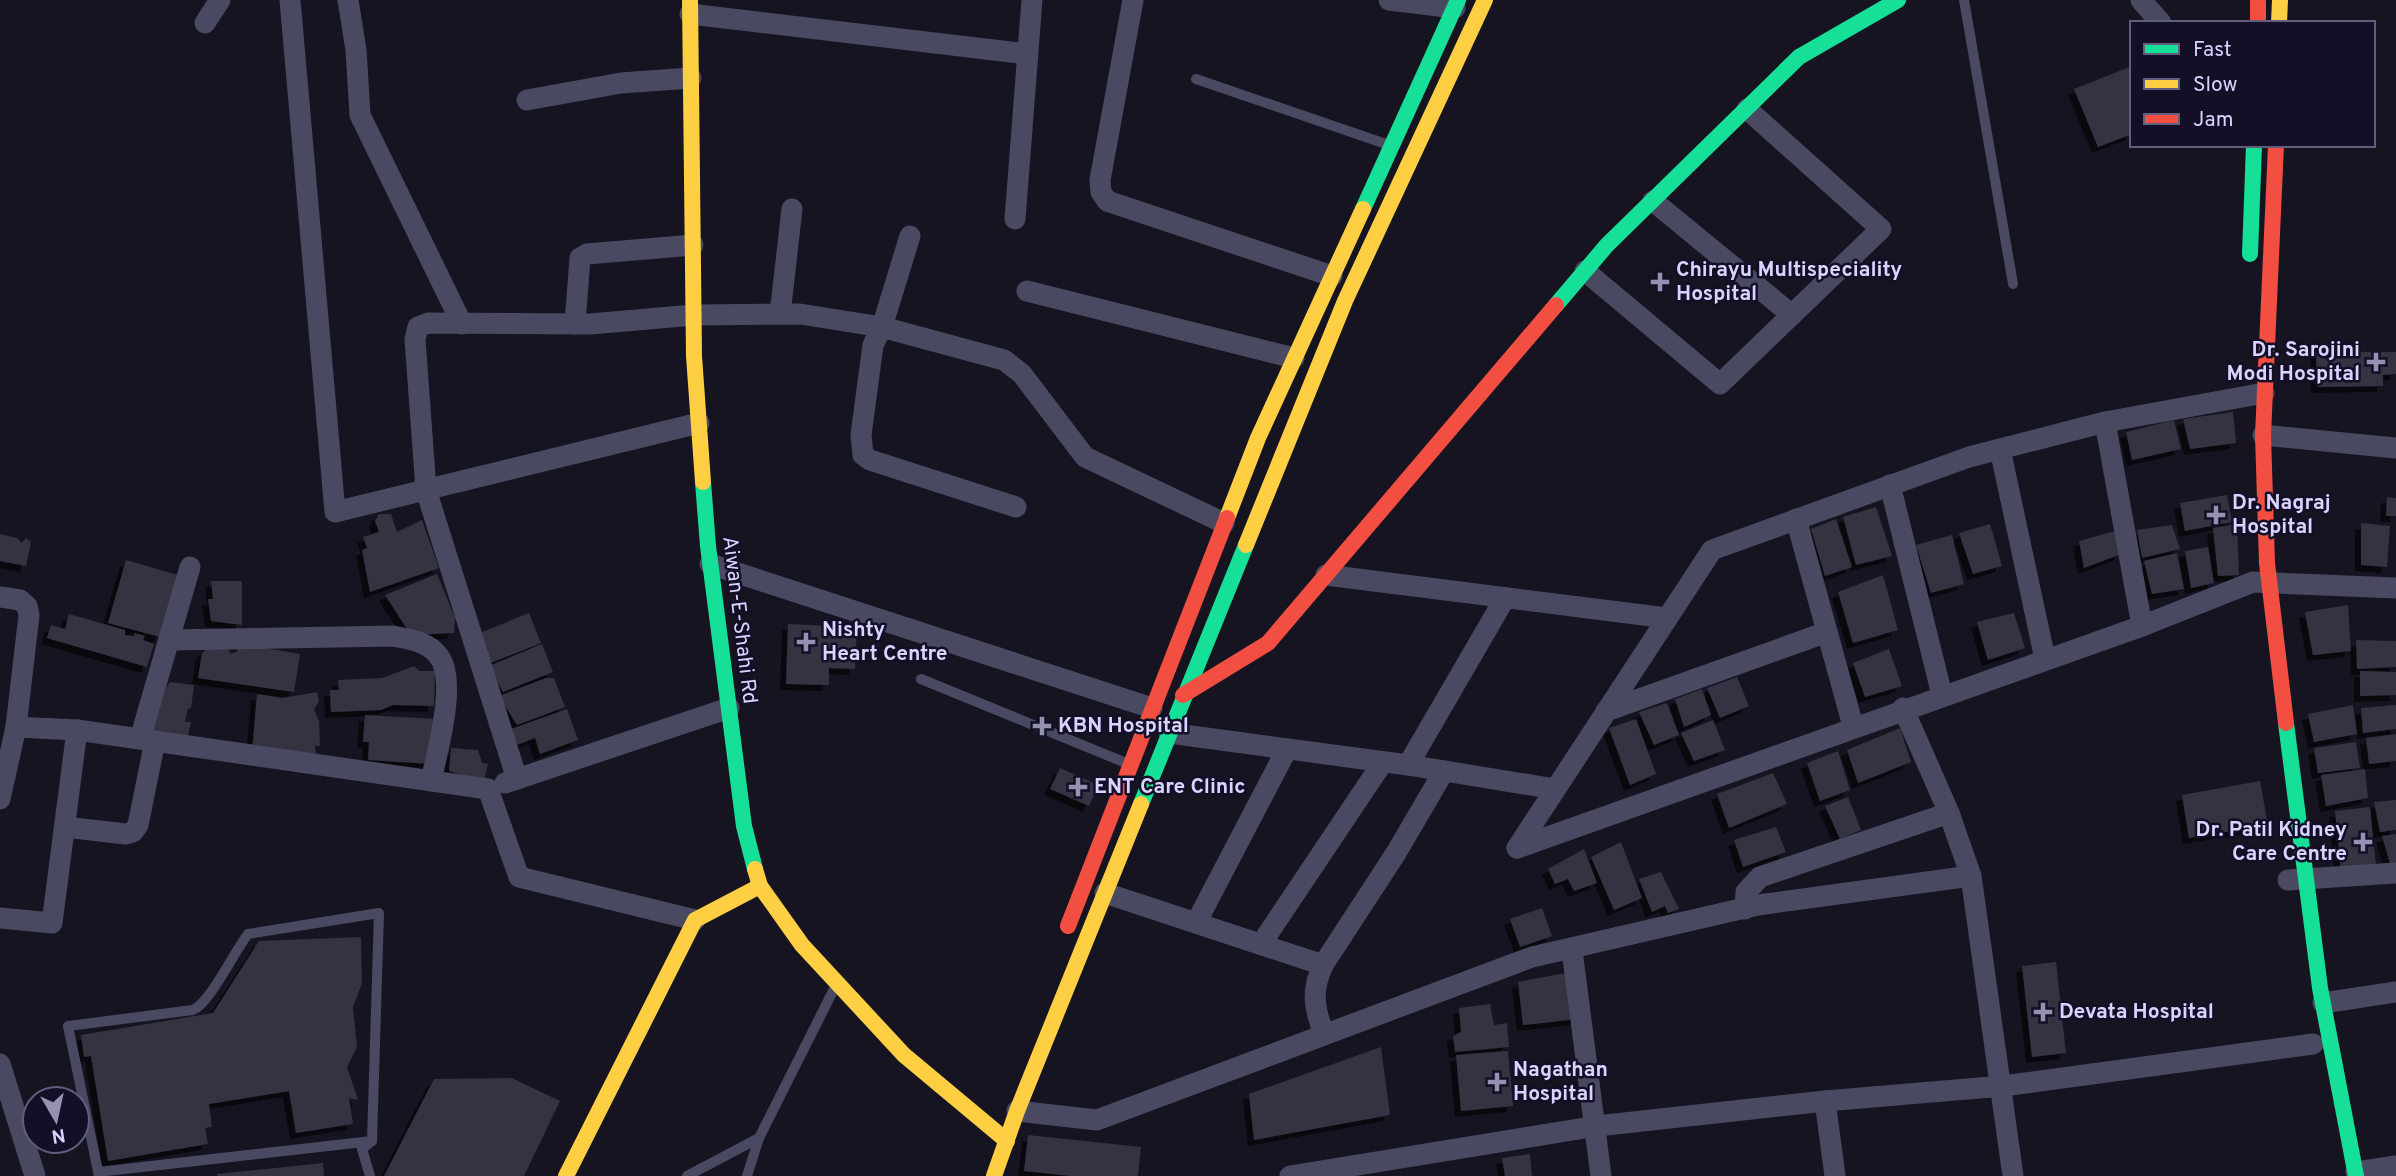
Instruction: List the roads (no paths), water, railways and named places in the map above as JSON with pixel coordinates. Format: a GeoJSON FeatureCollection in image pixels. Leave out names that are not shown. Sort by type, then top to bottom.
{"type":"FeatureCollection","features":[{"type":"Feature","properties":{"kind":"main road"},"geometry":{"type":"LineString","coordinates":[[994,1176],[1017,1111],[1183,695],[1345,301],[1485,0]]}},
{"type":"Feature","properties":{"kind":"main road"},"geometry":{"type":"LineString","coordinates":[[1183,695],[1269,643],[1585,271],[1799,57],[1898,0]]}},
{"type":"Feature","properties":{"kind":"main road"},"geometry":{"type":"LineString","coordinates":[[2258,0],[2258,21]]}},
{"type":"Feature","properties":{"kind":"main road"},"geometry":{"type":"LineString","coordinates":[[2280,0],[2280,21]]}},
{"type":"Feature","properties":{"kind":"main road"},"geometry":{"type":"LineString","coordinates":[[1060,946],[1224,523],[1294,358],[1456,4]]}},
{"type":"Feature","properties":{"kind":"main road","name":"Aiwan-E-Shahi Rd"},"geometry":{"type":"LineString","coordinates":[[690,7],[694,315],[710,564],[744,826],[760,886],[802,945],[904,1055],[1007,1140]]}},
{"type":"Feature","properties":{"kind":"main road"},"geometry":{"type":"LineString","coordinates":[[2249,275],[2254,147]]}},
{"type":"Feature","properties":{"kind":"main road"},"geometry":{"type":"LineString","coordinates":[[2276,147],[2266,314],[2251,393],[2261,582],[2277,782]]}},
{"type":"Feature","properties":{"kind":"main road"},"geometry":{"type":"LineString","coordinates":[[2248,313],[2266,314]]}},
{"type":"Feature","properties":{"kind":"main road"},"geometry":{"type":"LineString","coordinates":[[2261,582],[2292,878],[2317,1032]]}},
{"type":"Feature","properties":{"kind":"main road"},"geometry":{"type":"LineString","coordinates":[[566,1176],[695,920],[760,886]]}},
{"type":"Feature","properties":{"kind":"main road"},"geometry":{"type":"LineString","coordinates":[[2296,935],[2317,1032],[2356,1174]]}},
{"type":"Feature","properties":{"kind":"street"},"geometry":{"type":"LineString","coordinates":[[205,23],[220,0]]}},
{"type":"Feature","properties":{"kind":"street"},"geometry":{"type":"LineString","coordinates":[[290,0],[335,512],[699,422]]}},
{"type":"Feature","properties":{"kind":"street"},"geometry":{"type":"LineString","coordinates":[[348,0],[356,50],[360,115],[461,324]]}},
{"type":"Feature","properties":{"kind":"street"},"geometry":{"type":"LineString","coordinates":[[1016,219],[1032,0]]}},
{"type":"Feature","properties":{"kind":"street"},"geometry":{"type":"LineString","coordinates":[[1133,0],[1100,180],[1101,192],[1107,201],[1332,276]]}},
{"type":"Feature","properties":{"kind":"street"},"geometry":{"type":"LineString","coordinates":[[1389,0],[1456,4]]}},
{"type":"Feature","properties":{"kind":"street"},"geometry":{"type":"LineString","coordinates":[[2141,0],[2159,21]]}},
{"type":"Feature","properties":{"kind":"street"},"geometry":{"type":"LineString","coordinates":[[690,7],[1027,54]]}},
{"type":"Feature","properties":{"kind":"street"},"geometry":{"type":"LineString","coordinates":[[527,100],[621,83],[691,78]]}},
{"type":"Feature","properties":{"kind":"street"},"geometry":{"type":"LineString","coordinates":[[1585,271],[1720,384],[1881,229],[1747,108]]}},
{"type":"Feature","properties":{"kind":"street"},"geometry":{"type":"LineString","coordinates":[[1653,201],[1792,315]]}},
{"type":"Feature","properties":{"kind":"street"},"geometry":{"type":"LineString","coordinates":[[780,314],[792,209]]}},
{"type":"Feature","properties":{"kind":"street"},"geometry":{"type":"LineString","coordinates":[[910,236],[882,327],[873,345],[860,435],[863,455],[870,460],[1016,506]]}},
{"type":"Feature","properties":{"kind":"street"},"geometry":{"type":"LineString","coordinates":[[575,324],[580,258],[693,245]]}},
{"type":"Feature","properties":{"kind":"street"},"geometry":{"type":"LineString","coordinates":[[1027,291],[1294,358]]}},
{"type":"Feature","properties":{"kind":"street"},"geometry":{"type":"LineString","coordinates":[[517,779],[426,490],[415,339],[418,327],[428,323],[575,324],[694,315],[780,314],[815,315],[882,327],[1004,360],[1022,374],[1085,457],[1224,523]]}},
{"type":"Feature","properties":{"kind":"street"},"geometry":{"type":"LineString","coordinates":[[2251,393],[2105,422],[2000,449],[1890,485],[1712,550],[1517,848],[2261,582],[2396,588]]}},
{"type":"Feature","properties":{"kind":"street"},"geometry":{"type":"LineString","coordinates":[[2105,422],[2142,626]]}},
{"type":"Feature","properties":{"kind":"street"},"geometry":{"type":"LineString","coordinates":[[2254,434],[2396,447]]}},
{"type":"Feature","properties":{"kind":"street"},"geometry":{"type":"LineString","coordinates":[[2000,449],[2045,659]]}},
{"type":"Feature","properties":{"kind":"street"},"geometry":{"type":"LineString","coordinates":[[1890,485],[1942,695]]}},
{"type":"Feature","properties":{"kind":"street"},"geometry":{"type":"LineString","coordinates":[[1796,519],[1853,726]]}},
{"type":"Feature","properties":{"kind":"street"},"geometry":{"type":"LineString","coordinates":[[710,564],[1152,708]]}},
{"type":"Feature","properties":{"kind":"street"},"geometry":{"type":"LineString","coordinates":[[65,827],[126,834],[133,832],[138,825],[148,740],[169,640],[190,567]]}},
{"type":"Feature","properties":{"kind":"street"},"geometry":{"type":"LineString","coordinates":[[1326,575],[1667,618]]}},
{"type":"Feature","properties":{"kind":"street"},"geometry":{"type":"LineString","coordinates":[[0,597],[20,600],[27,606],[29,615],[16,727],[0,799]]}},
{"type":"Feature","properties":{"kind":"street"},"geometry":{"type":"LineString","coordinates":[[1408,765],[1505,598]]}},
{"type":"Feature","properties":{"kind":"street"},"geometry":{"type":"LineString","coordinates":[[1606,712],[1827,632]]}},
{"type":"Feature","properties":{"kind":"street"},"geometry":{"type":"LineString","coordinates":[[169,640],[393,636],[423,643],[442,662],[446,687],[431,781]]}},
{"type":"Feature","properties":{"kind":"street"},"geometry":{"type":"LineString","coordinates":[[16,727],[77,730],[488,789],[729,708]]}},
{"type":"Feature","properties":{"kind":"street"},"geometry":{"type":"LineString","coordinates":[[1903,708],[1949,813],[1971,876],[2003,1086],[2013,1176]]}},
{"type":"Feature","properties":{"kind":"street"},"geometry":{"type":"LineString","coordinates":[[0,918],[52,923],[77,730]]}},
{"type":"Feature","properties":{"kind":"street"},"geometry":{"type":"LineString","coordinates":[[1169,733],[1408,765],[1555,789]]}},
{"type":"Feature","properties":{"kind":"street"},"geometry":{"type":"LineString","coordinates":[[1196,923],[1287,749]]}},
{"type":"Feature","properties":{"kind":"street"},"geometry":{"type":"LineString","coordinates":[[1261,944],[1383,762]]}},
{"type":"Feature","properties":{"kind":"street"},"geometry":{"type":"LineString","coordinates":[[1324,1034],[1314,1002],[1316,979],[1444,771]]}},
{"type":"Feature","properties":{"kind":"street"},"geometry":{"type":"LineString","coordinates":[[488,789],[519,877],[695,920]]}},
{"type":"Feature","properties":{"kind":"street"},"geometry":{"type":"LineString","coordinates":[[1745,909],[1746,892],[1760,877],[1949,813]]}},
{"type":"Feature","properties":{"kind":"street"},"geometry":{"type":"LineString","coordinates":[[2292,878],[2396,873]]}},
{"type":"Feature","properties":{"kind":"street"},"geometry":{"type":"LineString","coordinates":[[1017,1111],[1097,1119],[1532,957],[1745,909],[1971,876]]}},
{"type":"Feature","properties":{"kind":"street"},"geometry":{"type":"LineString","coordinates":[[1105,893],[1323,965]]}},
{"type":"Feature","properties":{"kind":"street"},"geometry":{"type":"LineString","coordinates":[[1572,950],[1597,1126],[1601,1176]]}},
{"type":"Feature","properties":{"kind":"street"},"geometry":{"type":"LineString","coordinates":[[1290,1176],[1344,1172],[1597,1126],[1825,1101],[2003,1086],[2317,1032],[2396,992]]}},
{"type":"Feature","properties":{"kind":"street"},"geometry":{"type":"LineString","coordinates":[[2,1082],[34,1176]]}},
{"type":"Feature","properties":{"kind":"street"},"geometry":{"type":"LineString","coordinates":[[1825,1101],[1835,1176]]}},
{"type":"Feature","properties":{"kind":"street"},"geometry":{"type":"LineString","coordinates":[[2356,1174],[2396,1166]]}},
{"type":"Feature","properties":{"kind":"lane"},"geometry":{"type":"LineString","coordinates":[[1964,0],[2013,284]]}},
{"type":"Feature","properties":{"kind":"lane"},"geometry":{"type":"LineString","coordinates":[[1196,79],[1392,145]]}},
{"type":"Feature","properties":{"kind":"lane"},"geometry":{"type":"LineString","coordinates":[[921,679],[1130,765]]}},
{"type":"Feature","properties":{"kind":"lane"},"geometry":{"type":"LineString","coordinates":[[370,1176],[362,1149],[372,1141],[379,913],[248,934],[233,952],[208,999],[193,1010],[68,1026],[99,1174],[372,1141]]}},
{"type":"Feature","properties":{"kind":"lane"},"geometry":{"type":"LineString","coordinates":[[747,1176],[759,1138],[836,984]]}},
{"type":"Feature","properties":{"kind":"lane"},"geometry":{"type":"LineString","coordinates":[[687,1176],[759,1138]]}},
{"type":"Feature","properties":{"kind":"place","name":"Chirayu Multispeciality Hospital"},"geometry":{"type":"Point","coordinates":[1660,282]}},
{"type":"Feature","properties":{"kind":"place","name":"Dr. Sarojini Modi Hospital"},"geometry":{"type":"Point","coordinates":[2376,362]}},
{"type":"Feature","properties":{"kind":"place","name":"Dr. Nagraj Hospital"},"geometry":{"type":"Point","coordinates":[2216,515]}},
{"type":"Feature","properties":{"kind":"place","name":"Nishty Heart Centre"},"geometry":{"type":"Point","coordinates":[806,642]}},
{"type":"Feature","properties":{"kind":"place","name":"KBN Hospital"},"geometry":{"type":"Point","coordinates":[1042,726]}},
{"type":"Feature","properties":{"kind":"place","name":"ENT Care Clinic"},"geometry":{"type":"Point","coordinates":[1078,787]}},
{"type":"Feature","properties":{"kind":"place","name":"Dr. Patil Kidney Care Centre"},"geometry":{"type":"Point","coordinates":[2363,842]}},
{"type":"Feature","properties":{"kind":"place","name":"Devata Hospital"},"geometry":{"type":"Point","coordinates":[2043,1012]}},
{"type":"Feature","properties":{"kind":"place","name":"Nagathan Hospital"},"geometry":{"type":"Point","coordinates":[1497,1082]}}]}
